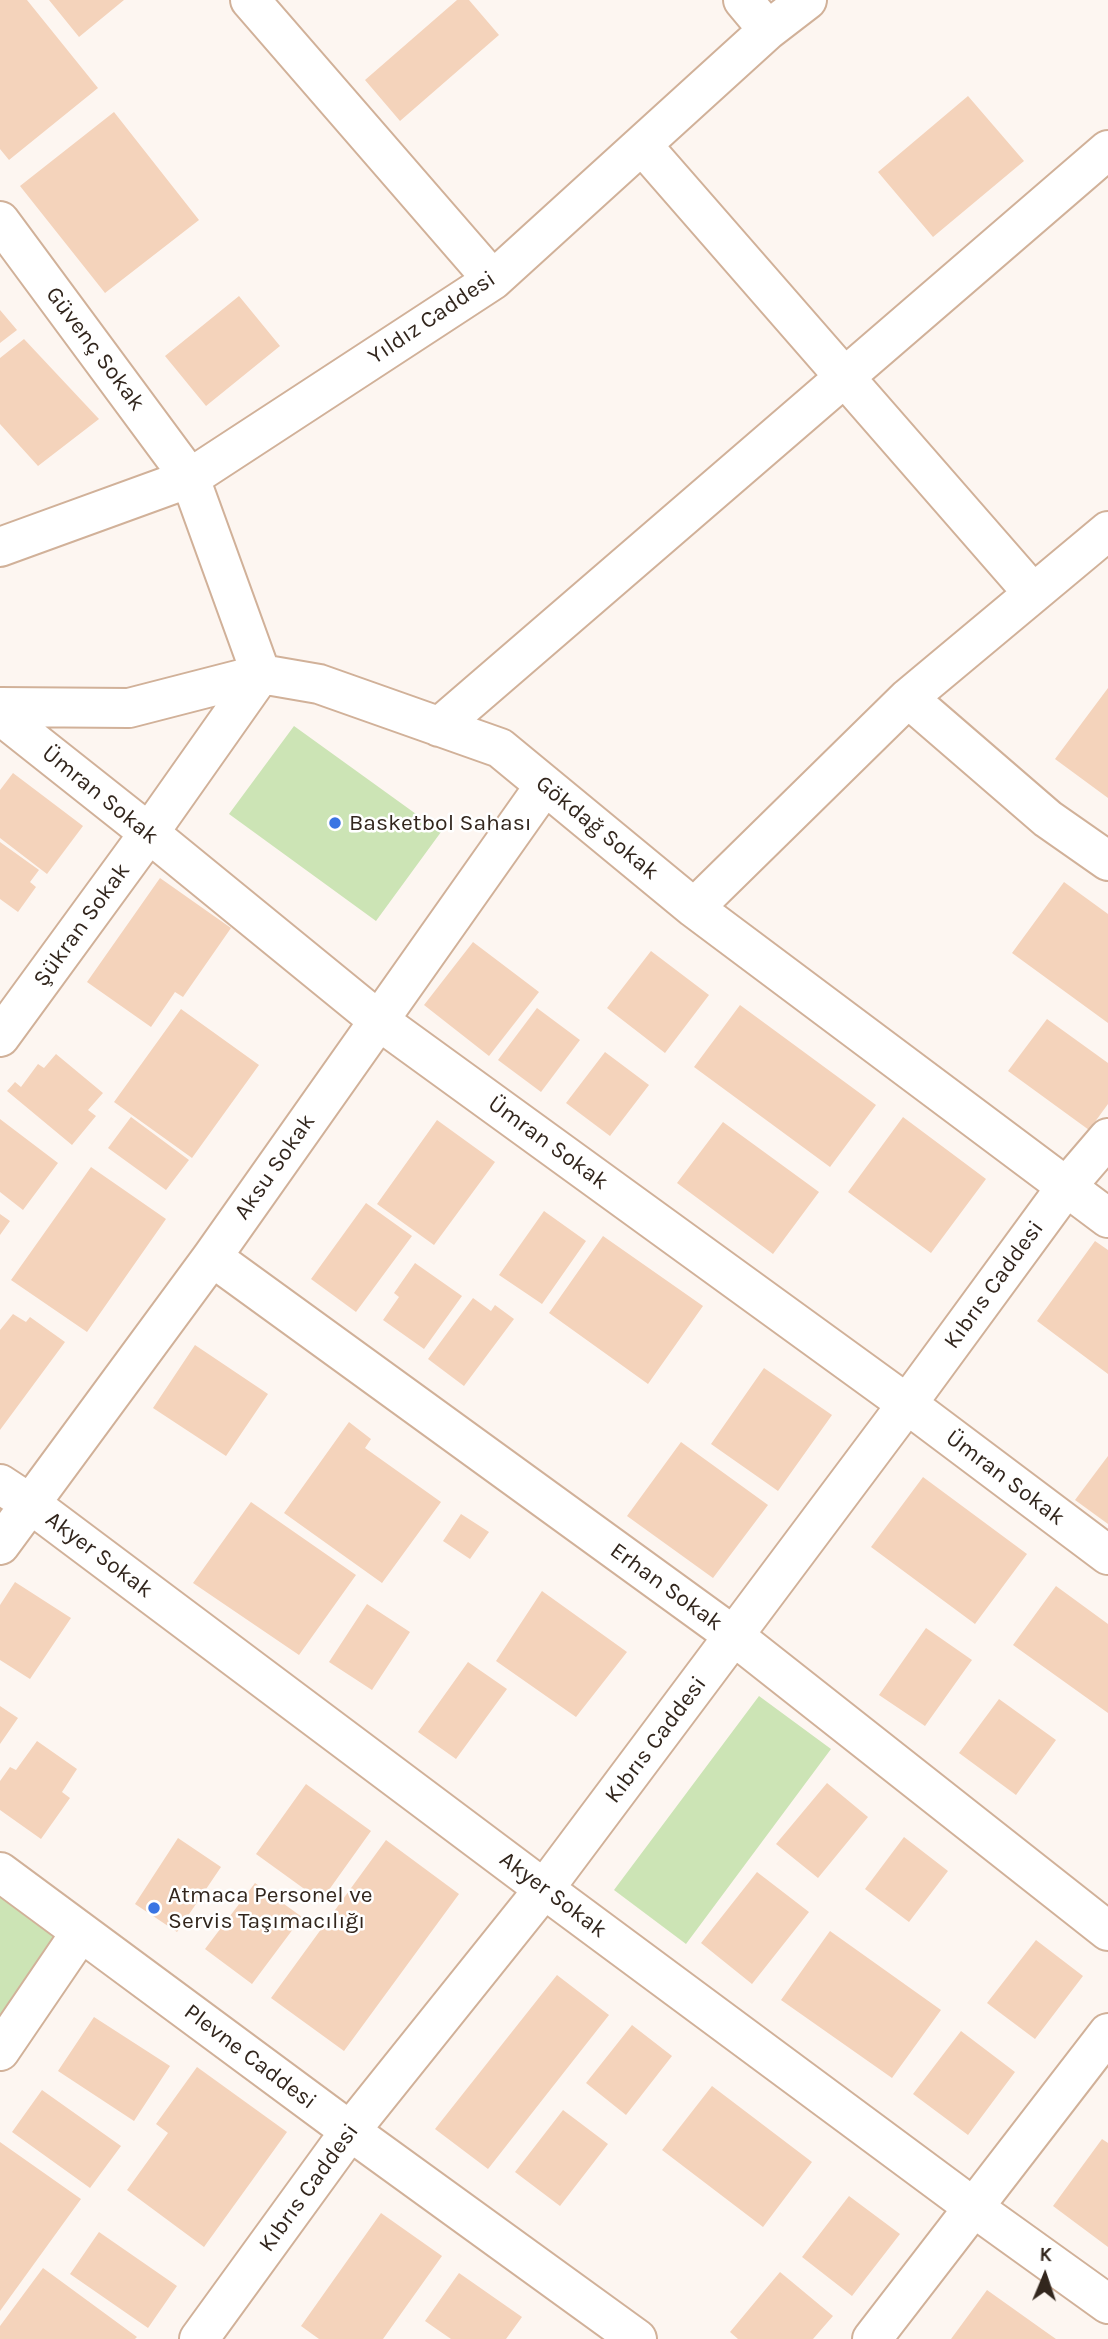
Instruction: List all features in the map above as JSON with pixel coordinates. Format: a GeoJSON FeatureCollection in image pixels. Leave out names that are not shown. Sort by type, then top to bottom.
{"type":"FeatureCollection","features":[{"type":"Feature","properties":{"kind":"street"},"geometry":{"type":"LineString","coordinates":[[250,0],[493,281]]}},
{"type":"Feature","properties":{"kind":"street"},"geometry":{"type":"LineString","coordinates":[[743,0],[768,30]]}},
{"type":"Feature","properties":{"kind":"street","name":"Yıldız Caddesi"},"geometry":{"type":"LineString","coordinates":[[0,547],[190,478],[493,281],[768,30],[807,0]]}},
{"type":"Feature","properties":{"kind":"street"},"geometry":{"type":"LineString","coordinates":[[642,145],[1033,593]]}},
{"type":"Feature","properties":{"kind":"street"},"geometry":{"type":"LineString","coordinates":[[439,727],[1108,150]]}},
{"type":"Feature","properties":{"kind":"street","name":"Güvenç Sokak"},"geometry":{"type":"LineString","coordinates":[[0,221],[190,478]]}},
{"type":"Feature","properties":{"kind":"street"},"geometry":{"type":"LineString","coordinates":[[190,478],[261,674]]}},
{"type":"Feature","properties":{"kind":"street"},"geometry":{"type":"LineString","coordinates":[[694,908],[908,698],[1108,531]]}},
{"type":"Feature","properties":{"kind":"street","name":"Gökdağ Sokak"},"geometry":{"type":"LineString","coordinates":[[0,707],[129,708],[261,674],[319,684],[500,748],[694,908],[1108,1218]]}},
{"type":"Feature","properties":{"kind":"street","name":"Şükran Sokak"},"geometry":{"type":"LineString","coordinates":[[0,1037],[261,674]]}},
{"type":"Feature","properties":{"kind":"street"},"geometry":{"type":"LineString","coordinates":[[908,698],[1048,819],[1108,861]]}},
{"type":"Feature","properties":{"kind":"street","name":"Ümran Sokak"},"geometry":{"type":"LineString","coordinates":[[0,715],[377,1020],[907,1404],[1108,1555]]}},
{"type":"Feature","properties":{"kind":"street","name":"Aksu Sokak"},"geometry":{"type":"LineString","coordinates":[[0,1545],[212,1257],[545,785]]}},
{"type":"Feature","properties":{"kind":"street","name":"Kıbrıs Caddesi"},"geometry":{"type":"LineString","coordinates":[[199,2339],[350,2131],[544,1889],[1066,1187],[1108,1138]]}},
{"type":"Feature","properties":{"kind":"street","name":"Erhan Sokak"},"geometry":{"type":"LineString","coordinates":[[212,1257],[734,1636],[1108,1931]]}},
{"type":"Feature","properties":{"kind":"street","name":"Akyer Sokak"},"geometry":{"type":"LineString","coordinates":[[0,1484],[32,1504],[544,1889],[1108,2304]]}},
{"type":"Feature","properties":{"kind":"street","name":"Plevne Caddesi"},"geometry":{"type":"LineString","coordinates":[[0,1872],[350,2131],[593,2326],[637,2339]]}},
{"type":"Feature","properties":{"kind":"street"},"geometry":{"type":"LineString","coordinates":[[0,2051],[80,1932]]}},
{"type":"Feature","properties":{"kind":"street"},"geometry":{"type":"LineString","coordinates":[[872,2339],[1108,2032]]}},
{"type":"Feature","properties":{"kind":"green space","name":"Basketbol Sahası"},"geometry":{"type":"Polygon","coordinates":[[[294,726],[441,832],[376,921],[229,814],[294,726]]]}},
{"type":"Feature","properties":{"kind":"green space"},"geometry":{"type":"Polygon","coordinates":[[[759,1696],[831,1749],[686,1944],[614,1890],[759,1696]]]}},
{"type":"Feature","properties":{"kind":"green space"},"geometry":{"type":"Polygon","coordinates":[[[0,1892],[64,1938],[0,2028],[0,1892]]]}},
{"type":"Feature","properties":{"kind":"building"},"geometry":{"type":"Polygon","coordinates":[[[0,0],[27,0],[98,88],[9,160],[0,149],[0,0]]]}},
{"type":"Feature","properties":{"kind":"building"},"geometry":{"type":"Polygon","coordinates":[[[49,0],[124,0],[79,37],[49,0]]]}},
{"type":"Feature","properties":{"kind":"building"},"geometry":{"type":"Polygon","coordinates":[[[457,0],[469,0],[499,35],[400,121],[365,80],[457,0]]]}},
{"type":"Feature","properties":{"kind":"building"},"geometry":{"type":"Polygon","coordinates":[[[968,96],[1024,161],[933,237],[878,172],[968,96]]]}},
{"type":"Feature","properties":{"kind":"building"},"geometry":{"type":"Polygon","coordinates":[[[114,112],[199,220],[105,293],[20,186],[114,112]]]}},
{"type":"Feature","properties":{"kind":"building"},"geometry":{"type":"Polygon","coordinates":[[[239,296],[280,346],[206,406],[165,356],[239,296]]]}},
{"type":"Feature","properties":{"kind":"building"},"geometry":{"type":"Polygon","coordinates":[[[0,310],[17,330],[0,343],[0,310]]]}},
{"type":"Feature","properties":{"kind":"building"},"geometry":{"type":"Polygon","coordinates":[[[24,339],[99,419],[38,466],[0,424],[0,358],[24,339]]]}},
{"type":"Feature","properties":{"kind":"building"},"geometry":{"type":"Polygon","coordinates":[[[1108,688],[1108,798],[1055,759],[1108,688]]]}},
{"type":"Feature","properties":{"kind":"building"},"geometry":{"type":"Polygon","coordinates":[[[13,773],[83,826],[47,874],[0,838],[0,790],[13,773]]]}},
{"type":"Feature","properties":{"kind":"building"},"geometry":{"type":"Polygon","coordinates":[[[0,842],[39,870],[30,882],[36,887],[18,912],[0,899],[0,842]]]}},
{"type":"Feature","properties":{"kind":"building"},"geometry":{"type":"Polygon","coordinates":[[[160,878],[231,928],[183,997],[175,992],[151,1027],[87,982],[160,878]]]}},
{"type":"Feature","properties":{"kind":"building"},"geometry":{"type":"Polygon","coordinates":[[[1064,882],[1108,914],[1108,1023],[1012,953],[1064,882]]]}},
{"type":"Feature","properties":{"kind":"building"},"geometry":{"type":"Polygon","coordinates":[[[473,942],[539,992],[489,1056],[424,1005],[473,942]]]}},
{"type":"Feature","properties":{"kind":"building"},"geometry":{"type":"Polygon","coordinates":[[[651,951],[709,995],[665,1053],[607,1008],[651,951]]]}},
{"type":"Feature","properties":{"kind":"building"},"geometry":{"type":"Polygon","coordinates":[[[740,1005],[876,1105],[830,1167],[694,1067],[740,1005]]]}},
{"type":"Feature","properties":{"kind":"building"},"geometry":{"type":"Polygon","coordinates":[[[537,1008],[580,1040],[541,1092],[498,1060],[537,1008]]]}},
{"type":"Feature","properties":{"kind":"building"},"geometry":{"type":"Polygon","coordinates":[[[181,1009],[259,1065],[192,1158],[114,1102],[181,1009]]]}},
{"type":"Feature","properties":{"kind":"building"},"geometry":{"type":"Polygon","coordinates":[[[1047,1019],[1108,1063],[1108,1104],[1089,1130],[1008,1071],[1047,1019]]]}},
{"type":"Feature","properties":{"kind":"building"},"geometry":{"type":"Polygon","coordinates":[[[605,1052],[649,1085],[610,1136],[566,1103],[605,1052]]]}},
{"type":"Feature","properties":{"kind":"building"},"geometry":{"type":"Polygon","coordinates":[[[56,1054],[103,1093],[88,1110],[96,1116],[72,1145],[7,1091],[15,1082],[21,1087],[38,1064],[44,1068],[56,1054]]]}},
{"type":"Feature","properties":{"kind":"building"},"geometry":{"type":"Polygon","coordinates":[[[131,1117],[189,1160],[166,1190],[108,1148],[131,1117]]]}},
{"type":"Feature","properties":{"kind":"building"},"geometry":{"type":"Polygon","coordinates":[[[903,1117],[986,1179],[931,1253],[848,1192],[903,1117]]]}},
{"type":"Feature","properties":{"kind":"building"},"geometry":{"type":"Polygon","coordinates":[[[0,1119],[58,1163],[23,1210],[0,1192],[0,1119]]]}},
{"type":"Feature","properties":{"kind":"building"},"geometry":{"type":"Polygon","coordinates":[[[437,1120],[495,1162],[434,1245],[377,1204],[437,1120]]]}},
{"type":"Feature","properties":{"kind":"building"},"geometry":{"type":"Polygon","coordinates":[[[723,1122],[819,1192],[773,1254],[677,1183],[723,1122]]]}},
{"type":"Feature","properties":{"kind":"building"},"geometry":{"type":"Polygon","coordinates":[[[91,1167],[166,1219],[87,1332],[11,1280],[91,1167]]]}},
{"type":"Feature","properties":{"kind":"building"},"geometry":{"type":"Polygon","coordinates":[[[366,1203],[412,1236],[356,1312],[311,1279],[366,1203]]]}},
{"type":"Feature","properties":{"kind":"building"},"geometry":{"type":"Polygon","coordinates":[[[544,1211],[586,1241],[542,1304],[499,1275],[544,1211]]]}},
{"type":"Feature","properties":{"kind":"building"},"geometry":{"type":"Polygon","coordinates":[[[0,1214],[10,1221],[0,1235],[0,1214]]]}},
{"type":"Feature","properties":{"kind":"building"},"geometry":{"type":"Polygon","coordinates":[[[603,1236],[703,1306],[648,1384],[549,1313],[603,1236]]]}},
{"type":"Feature","properties":{"kind":"building"},"geometry":{"type":"Polygon","coordinates":[[[1095,1241],[1108,1250],[1108,1374],[1037,1321],[1095,1241]]]}},
{"type":"Feature","properties":{"kind":"building"},"geometry":{"type":"Polygon","coordinates":[[[415,1263],[462,1296],[424,1349],[383,1320],[399,1297],[394,1293],[415,1263]]]}},
{"type":"Feature","properties":{"kind":"building"},"geometry":{"type":"Polygon","coordinates":[[[473,1298],[491,1311],[495,1305],[514,1319],[464,1386],[428,1359],[473,1298]]]}},
{"type":"Feature","properties":{"kind":"building"},"geometry":{"type":"Polygon","coordinates":[[[13,1314],[26,1322],[30,1317],[65,1342],[0,1430],[0,1330],[13,1314]]]}},
{"type":"Feature","properties":{"kind":"building"},"geometry":{"type":"Polygon","coordinates":[[[195,1345],[268,1394],[226,1456],[153,1408],[195,1345]]]}},
{"type":"Feature","properties":{"kind":"building"},"geometry":{"type":"Polygon","coordinates":[[[764,1368],[832,1415],[778,1491],[711,1444],[764,1368]]]}},
{"type":"Feature","properties":{"kind":"building"},"geometry":{"type":"Polygon","coordinates":[[[349,1422],[371,1439],[365,1448],[441,1502],[382,1583],[284,1513],[349,1422]]]}},
{"type":"Feature","properties":{"kind":"building"},"geometry":{"type":"Polygon","coordinates":[[[681,1442],[768,1505],[713,1578],[627,1516],[681,1442]]]}},
{"type":"Feature","properties":{"kind":"building"},"geometry":{"type":"Polygon","coordinates":[[[1108,1456],[1108,1524],[1075,1500],[1108,1456]]]}},
{"type":"Feature","properties":{"kind":"building"},"geometry":{"type":"Polygon","coordinates":[[[923,1477],[1027,1554],[975,1624],[871,1547],[923,1477]]]}},
{"type":"Feature","properties":{"kind":"building"},"geometry":{"type":"Polygon","coordinates":[[[251,1502],[356,1575],[299,1655],[193,1583],[251,1502]]]}},
{"type":"Feature","properties":{"kind":"building"},"geometry":{"type":"Polygon","coordinates":[[[461,1514],[489,1532],[470,1559],[443,1541],[461,1514]]]}},
{"type":"Feature","properties":{"kind":"building"},"geometry":{"type":"Polygon","coordinates":[[[15,1582],[71,1618],[30,1679],[0,1660],[0,1605],[15,1582]]]}},
{"type":"Feature","properties":{"kind":"building"},"geometry":{"type":"Polygon","coordinates":[[[1056,1586],[1108,1624],[1108,1713],[1013,1645],[1056,1586]]]}},
{"type":"Feature","properties":{"kind":"building"},"geometry":{"type":"Polygon","coordinates":[[[542,1591],[627,1652],[576,1717],[496,1661],[542,1591]]]}},
{"type":"Feature","properties":{"kind":"building"},"geometry":{"type":"Polygon","coordinates":[[[367,1604],[410,1632],[372,1690],[329,1662],[367,1604]]]}},
{"type":"Feature","properties":{"kind":"building"},"geometry":{"type":"Polygon","coordinates":[[[926,1628],[972,1660],[925,1726],[879,1695],[926,1628]]]}},
{"type":"Feature","properties":{"kind":"building"},"geometry":{"type":"Polygon","coordinates":[[[468,1662],[507,1689],[456,1759],[418,1732],[468,1662]]]}},
{"type":"Feature","properties":{"kind":"building"},"geometry":{"type":"Polygon","coordinates":[[[999,1699],[1056,1740],[1016,1795],[959,1753],[999,1699]]]}},
{"type":"Feature","properties":{"kind":"building"},"geometry":{"type":"Polygon","coordinates":[[[0,1706],[18,1718],[0,1744],[0,1706]]]}},
{"type":"Feature","properties":{"kind":"building"},"geometry":{"type":"Polygon","coordinates":[[[37,1741],[77,1769],[62,1792],[70,1798],[41,1839],[0,1810],[0,1781],[10,1767],[16,1770],[37,1741]]]}},
{"type":"Feature","properties":{"kind":"building"},"geometry":{"type":"Polygon","coordinates":[[[827,1783],[868,1817],[818,1878],[776,1844],[827,1783]]]}},
{"type":"Feature","properties":{"kind":"building"},"geometry":{"type":"Polygon","coordinates":[[[306,1784],[371,1831],[321,1901],[256,1854],[306,1784]]]}},
{"type":"Feature","properties":{"kind":"building"},"geometry":{"type":"Polygon","coordinates":[[[904,1837],[948,1871],[909,1922],[865,1889],[904,1837]]]}},
{"type":"Feature","properties":{"kind":"building"},"geometry":{"type":"Polygon","coordinates":[[[178,1838],[221,1867],[177,1932],[135,1904],[178,1838]]]}},
{"type":"Feature","properties":{"kind":"building"},"geometry":{"type":"Polygon","coordinates":[[[386,1840],[459,1894],[344,2051],[271,1998],[386,1840]]]}},
{"type":"Feature","properties":{"kind":"building"},"geometry":{"type":"Polygon","coordinates":[[[757,1872],[809,1912],[752,1984],[701,1943],[757,1872]]]}},
{"type":"Feature","properties":{"kind":"building"},"geometry":{"type":"Polygon","coordinates":[[[255,1883],[302,1917],[252,1984],[205,1949],[255,1883]]]}},
{"type":"Feature","properties":{"kind":"building"},"geometry":{"type":"Polygon","coordinates":[[[830,1931],[941,2010],[892,2078],[781,2000],[830,1931]]]}},
{"type":"Feature","properties":{"kind":"building"},"geometry":{"type":"Polygon","coordinates":[[[1036,1940],[1083,1976],[1035,2039],[987,2003],[1036,1940]]]}},
{"type":"Feature","properties":{"kind":"building"},"geometry":{"type":"Polygon","coordinates":[[[557,1975],[609,2015],[488,2169],[435,2129],[557,1975]]]}},
{"type":"Feature","properties":{"kind":"building"},"geometry":{"type":"Polygon","coordinates":[[[94,2017],[170,2066],[134,2121],[58,2071],[94,2017]]]}},
{"type":"Feature","properties":{"kind":"building"},"geometry":{"type":"Polygon","coordinates":[[[632,2025],[672,2056],[626,2115],[586,2083],[632,2025]]]}},
{"type":"Feature","properties":{"kind":"building"},"geometry":{"type":"Polygon","coordinates":[[[961,2031],[1015,2072],[968,2135],[913,2094],[961,2031]]]}},
{"type":"Feature","properties":{"kind":"building"},"geometry":{"type":"Polygon","coordinates":[[[197,2067],[287,2132],[204,2247],[127,2190],[168,2133],[156,2124],[197,2067]]]}},
{"type":"Feature","properties":{"kind":"building"},"geometry":{"type":"Polygon","coordinates":[[[712,2086],[812,2162],[763,2227],[662,2150],[712,2086]]]}},
{"type":"Feature","properties":{"kind":"building"},"geometry":{"type":"Polygon","coordinates":[[[42,2090],[121,2146],[90,2188],[12,2132],[42,2090]]]}},
{"type":"Feature","properties":{"kind":"building"},"geometry":{"type":"Polygon","coordinates":[[[563,2110],[608,2144],[560,2206],[515,2172],[563,2110]]]}},
{"type":"Feature","properties":{"kind":"building"},"geometry":{"type":"Polygon","coordinates":[[[1102,2139],[1108,2143],[1108,2247],[1053,2206],[1102,2139]]]}},
{"type":"Feature","properties":{"kind":"building"},"geometry":{"type":"Polygon","coordinates":[[[0,2142],[81,2199],[0,2311],[0,2142]]]}},
{"type":"Feature","properties":{"kind":"building"},"geometry":{"type":"Polygon","coordinates":[[[849,2196],[900,2234],[852,2296],[802,2257],[849,2196]]]}},
{"type":"Feature","properties":{"kind":"building"},"geometry":{"type":"Polygon","coordinates":[[[381,2213],[442,2256],[383,2339],[319,2339],[301,2326],[381,2213]]]}},
{"type":"Feature","properties":{"kind":"building"},"geometry":{"type":"Polygon","coordinates":[[[99,2232],[177,2286],[148,2328],[70,2274],[99,2232]]]}},
{"type":"Feature","properties":{"kind":"building"},"geometry":{"type":"Polygon","coordinates":[[[43,2268],[137,2337],[0,2339],[0,2326],[43,2268]]]}},
{"type":"Feature","properties":{"kind":"building"},"geometry":{"type":"Polygon","coordinates":[[[780,2272],[833,2316],[813,2339],[738,2339],[730,2332],[780,2272]]]}},
{"type":"Feature","properties":{"kind":"building"},"geometry":{"type":"Polygon","coordinates":[[[459,2273],[522,2317],[506,2339],[451,2339],[425,2321],[459,2273]]]}},
{"type":"Feature","properties":{"kind":"building"},"geometry":{"type":"Polygon","coordinates":[[[987,2290],[1046,2332],[1056,2339],[951,2339],[987,2290]]]}},
{"type":"Feature","properties":{"kind":"place","name":"Basketbol Sahası"},"geometry":{"type":"Point","coordinates":[335,823]}},
{"type":"Feature","properties":{"kind":"place","name":"Atmaca Personel ve Servis Taşımacılığı"},"geometry":{"type":"Point","coordinates":[154,1908]}}]}
